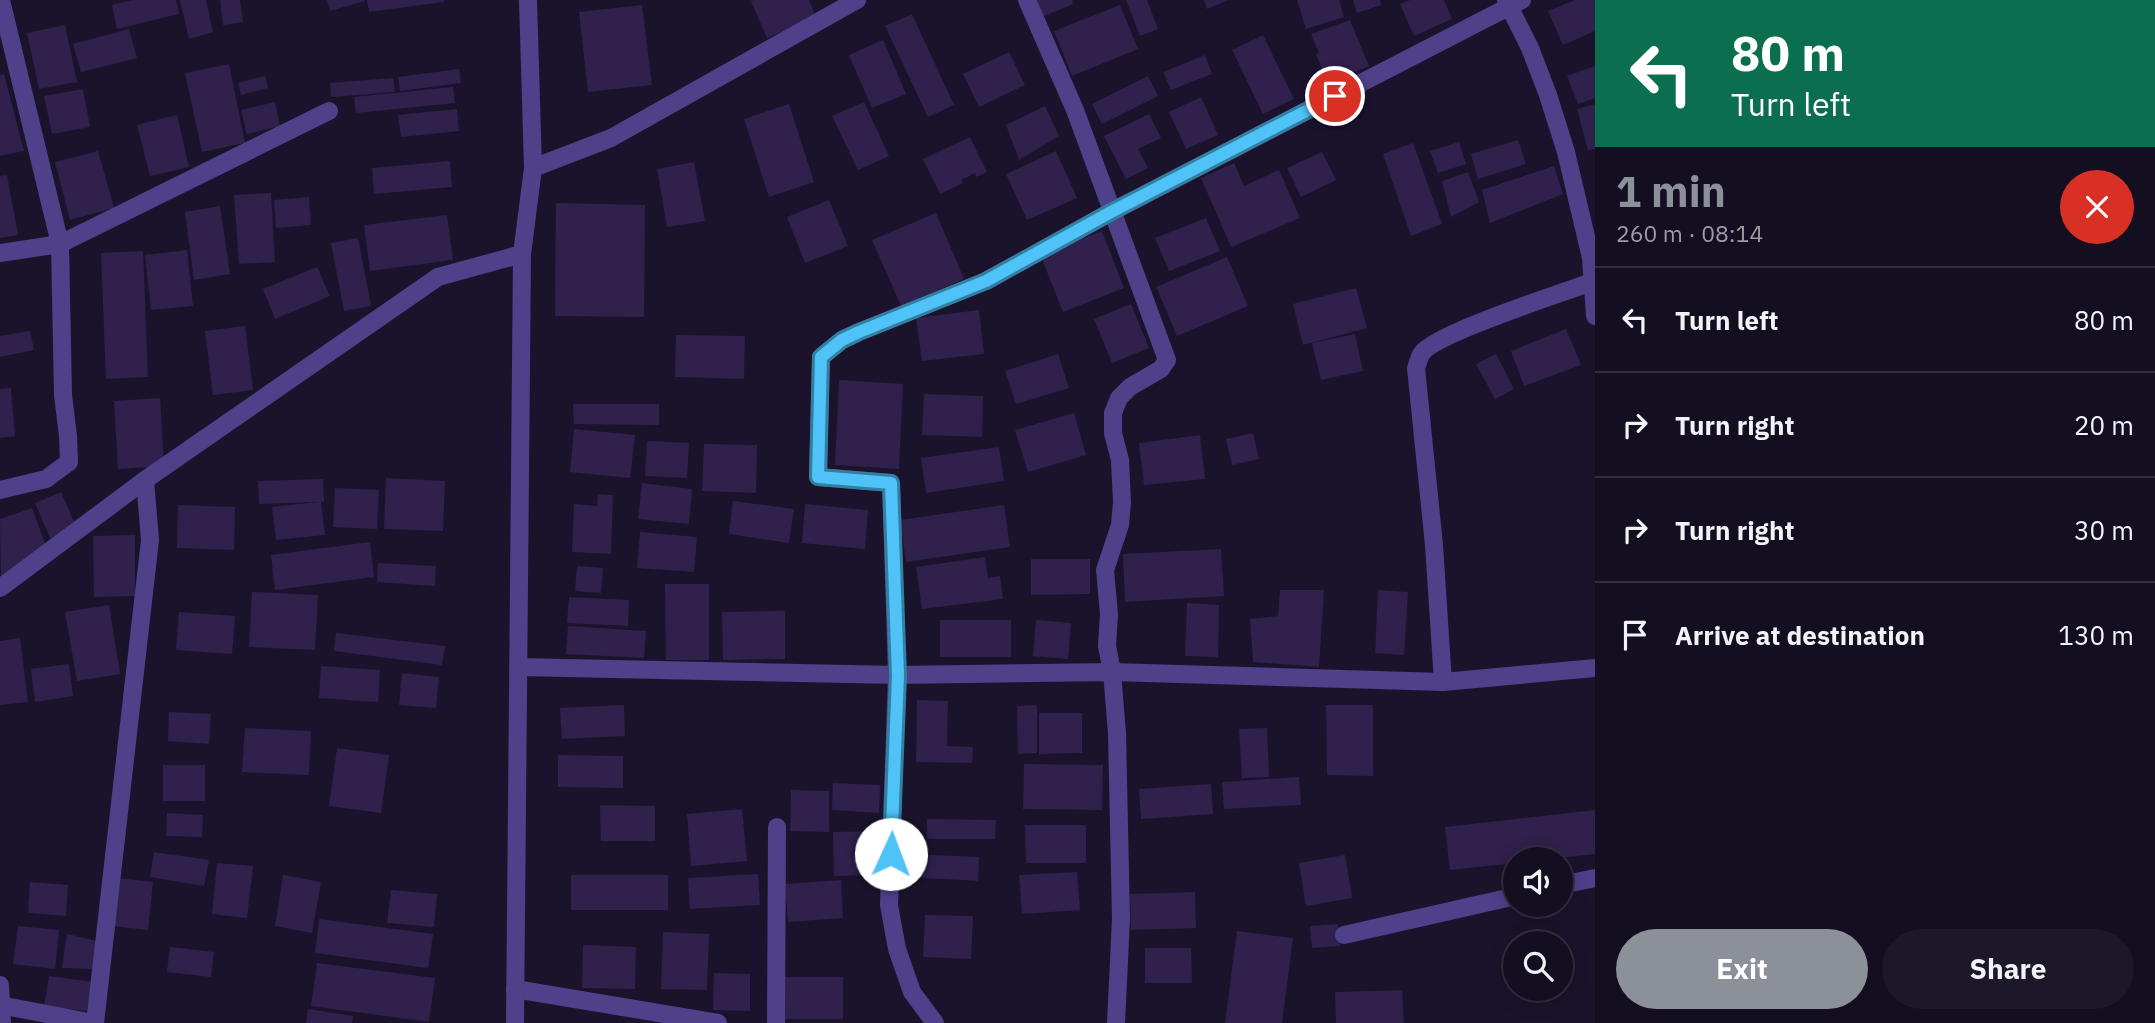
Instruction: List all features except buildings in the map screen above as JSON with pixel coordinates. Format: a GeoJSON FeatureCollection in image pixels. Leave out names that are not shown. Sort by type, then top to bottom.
{"type":"FeatureCollection","features":[{"type":"Feature","properties":{"kind":"street"},"geometry":{"type":"LineString","coordinates":[[0,490],[46,479],[69,462],[63,395],[60,244],[1,0]]}},
{"type":"Feature","properties":{"kind":"street"},"geometry":{"type":"LineString","coordinates":[[515,1023],[523,254],[533,168],[527,0]]}},
{"type":"Feature","properties":{"kind":"street"},"geometry":{"type":"LineString","coordinates":[[533,168],[611,138],[856,0]]}},
{"type":"Feature","properties":{"kind":"street"},"geometry":{"type":"LineString","coordinates":[[1027,0],[1075,110],[1167,360],[1156,372],[1130,387],[1119,398],[1113,413],[1113,433],[1120,460],[1122,502],[1120,525],[1105,570],[1109,614],[1107,646],[1117,733],[1121,919],[1116,1023]]}},
{"type":"Feature","properties":{"kind":"street"},"geometry":{"type":"LineString","coordinates":[[934,1023],[912,992],[897,950],[890,905],[898,675],[891,483],[818,477],[821,357],[842,340],[859,332],[986,281],[1111,212],[1512,2],[1548,95],[1566,152],[1593,258],[1595,316]]}},
{"type":"Feature","properties":{"kind":"street"},"geometry":{"type":"LineString","coordinates":[[0,253],[60,244],[329,111]]}},
{"type":"Feature","properties":{"kind":"street"},"geometry":{"type":"LineString","coordinates":[[0,588],[145,480],[438,277],[523,254]]}},
{"type":"Feature","properties":{"kind":"street"},"geometry":{"type":"LineString","coordinates":[[1443,682],[1434,545],[1416,368],[1422,352],[1437,341],[1592,282]]}},
{"type":"Feature","properties":{"kind":"street"},"geometry":{"type":"LineString","coordinates":[[0,985],[1,1011],[95,1023],[150,540],[145,480]]}},
{"type":"Feature","properties":{"kind":"street"},"geometry":{"type":"LineString","coordinates":[[519,667],[898,675],[1112,672],[1443,682],[1595,668]]}},
{"type":"Feature","properties":{"kind":"street"},"geometry":{"type":"LineString","coordinates":[[776,1023],[778,827]]}},
{"type":"Feature","properties":{"kind":"street"},"geometry":{"type":"LineString","coordinates":[[1573,883],[1595,878]]}},
{"type":"Feature","properties":{"kind":"street"},"geometry":{"type":"LineString","coordinates":[[1344,935],[1503,899]]}},
{"type":"Feature","properties":{"kind":"street"},"geometry":{"type":"LineString","coordinates":[[515,989],[718,1023]]}},
{"type":"Feature","properties":{"kind":"route"},"geometry":{"type":"LineString","coordinates":[[891,854],[898,675],[891,483],[818,477],[821,357],[842,340],[859,332],[986,281],[1111,212],[1335,96]]}}]}
